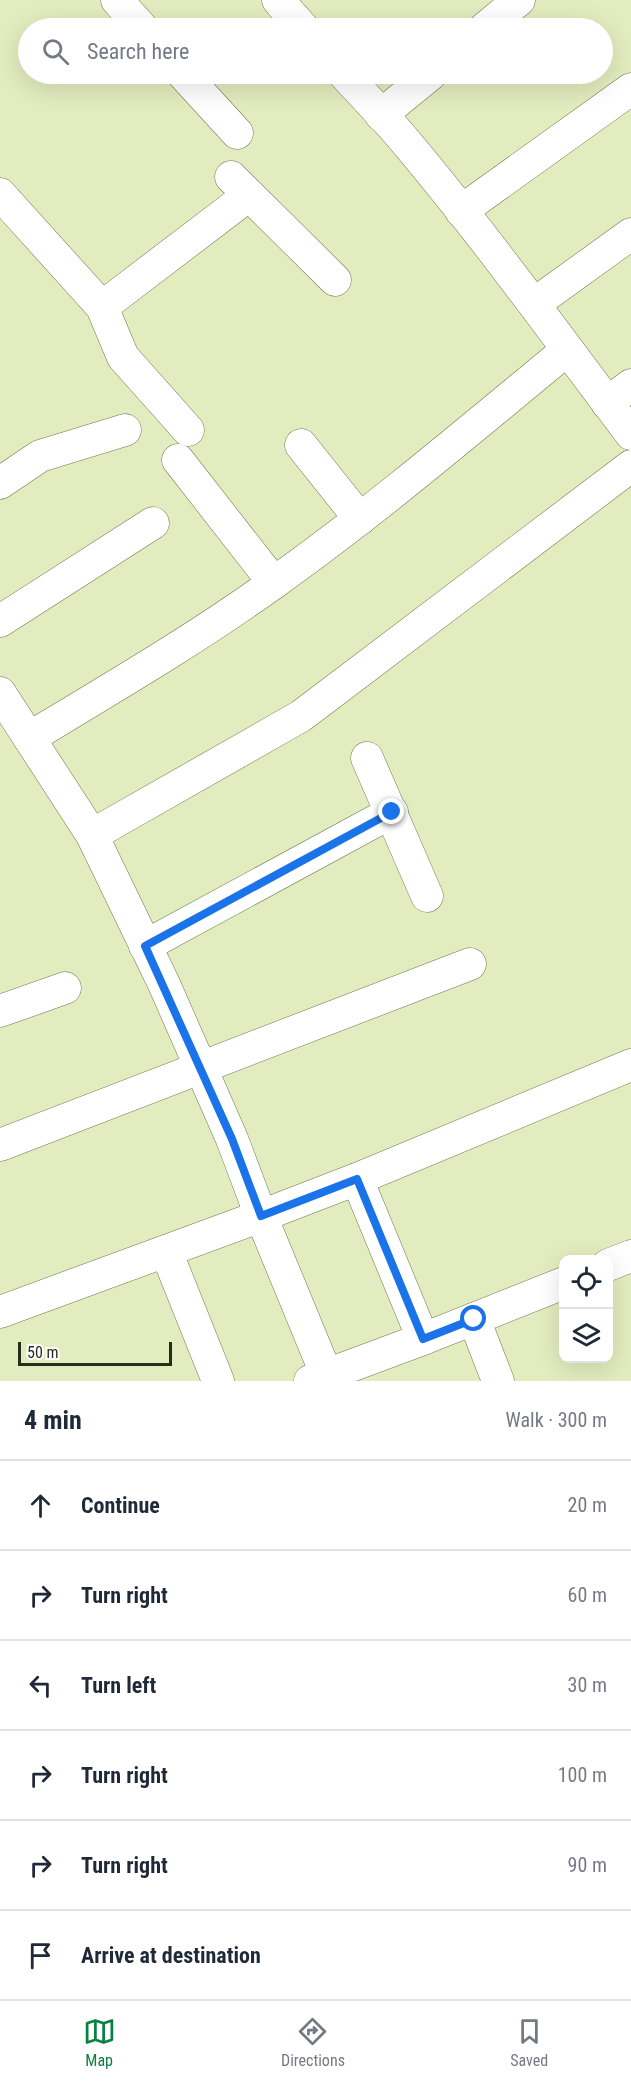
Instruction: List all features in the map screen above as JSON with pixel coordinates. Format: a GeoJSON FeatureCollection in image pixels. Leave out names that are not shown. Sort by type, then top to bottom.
{"type":"FeatureCollection","features":[{"type":"Feature","properties":{"kind":"street"},"geometry":{"type":"LineString","coordinates":[[117,0],[133,18]]}},
{"type":"Feature","properties":{"kind":"street"},"geometry":{"type":"LineString","coordinates":[[278,0],[294,18]]}},
{"type":"Feature","properties":{"kind":"street"},"geometry":{"type":"LineString","coordinates":[[497,18],[519,0]]}},
{"type":"Feature","properties":{"kind":"street"},"geometry":{"type":"LineString","coordinates":[[192,84],[237,133]]}},
{"type":"Feature","properties":{"kind":"street"},"geometry":{"type":"LineString","coordinates":[[353,84],[461,211],[567,350],[619,394],[631,434]]}},
{"type":"Feature","properties":{"kind":"street"},"geometry":{"type":"LineString","coordinates":[[381,115],[419,84]]}},
{"type":"Feature","properties":{"kind":"street"},"geometry":{"type":"LineString","coordinates":[[461,211],[631,89]]}},
{"type":"Feature","properties":{"kind":"street"},"geometry":{"type":"LineString","coordinates":[[102,307],[240,186],[335,280]]}},
{"type":"Feature","properties":{"kind":"street"},"geometry":{"type":"LineString","coordinates":[[0,194],[102,307],[123,357],[188,430]]}},
{"type":"Feature","properties":{"kind":"street"},"geometry":{"type":"LineString","coordinates":[[534,304],[631,234]]}},
{"type":"Feature","properties":{"kind":"street"},"geometry":{"type":"LineString","coordinates":[[29,738],[163,658],[274,583],[360,519],[567,350]]}},
{"type":"Feature","properties":{"kind":"street"},"geometry":{"type":"LineString","coordinates":[[0,483],[40,456],[125,430]]}},
{"type":"Feature","properties":{"kind":"street"},"geometry":{"type":"LineString","coordinates":[[301,445],[360,519]]}},
{"type":"Feature","properties":{"kind":"street"},"geometry":{"type":"LineString","coordinates":[[178,460],[274,583]]}},
{"type":"Feature","properties":{"kind":"street"},"geometry":{"type":"LineString","coordinates":[[92,835],[301,716],[631,466]]}},
{"type":"Feature","properties":{"kind":"street"},"geometry":{"type":"LineString","coordinates":[[0,621],[153,524]]}},
{"type":"Feature","properties":{"kind":"street"},"geometry":{"type":"LineString","coordinates":[[0,693],[92,835],[145,946],[232,1139],[322,1379],[559,1285]]}},
{"type":"Feature","properties":{"kind":"street"},"geometry":{"type":"LineString","coordinates":[[368,758],[427,896]]}},
{"type":"Feature","properties":{"kind":"street"},"geometry":{"type":"LineString","coordinates":[[145,946],[392,812]]}},
{"type":"Feature","properties":{"kind":"street"},"geometry":{"type":"LineString","coordinates":[[0,1145],[470,964]]}},
{"type":"Feature","properties":{"kind":"street"},"geometry":{"type":"LineString","coordinates":[[0,1011],[65,988]]}},
{"type":"Feature","properties":{"kind":"street"},"geometry":{"type":"LineString","coordinates":[[0,1312],[357,1179],[631,1065]]}},
{"type":"Feature","properties":{"kind":"street"},"geometry":{"type":"LineString","coordinates":[[357,1179],[423,1339]]}},
{"type":"Feature","properties":{"kind":"street"},"geometry":{"type":"LineString","coordinates":[[166,1251],[218,1381]]}},
{"type":"Feature","properties":{"kind":"street"},"geometry":{"type":"LineString","coordinates":[[474,1319],[498,1381]]}},
{"type":"Feature","properties":{"kind":"route"},"geometry":{"type":"LineString","coordinates":[[392,812],[145,946],[232,1139],[261,1216],[357,1179],[423,1339],[474,1319]]}}]}
